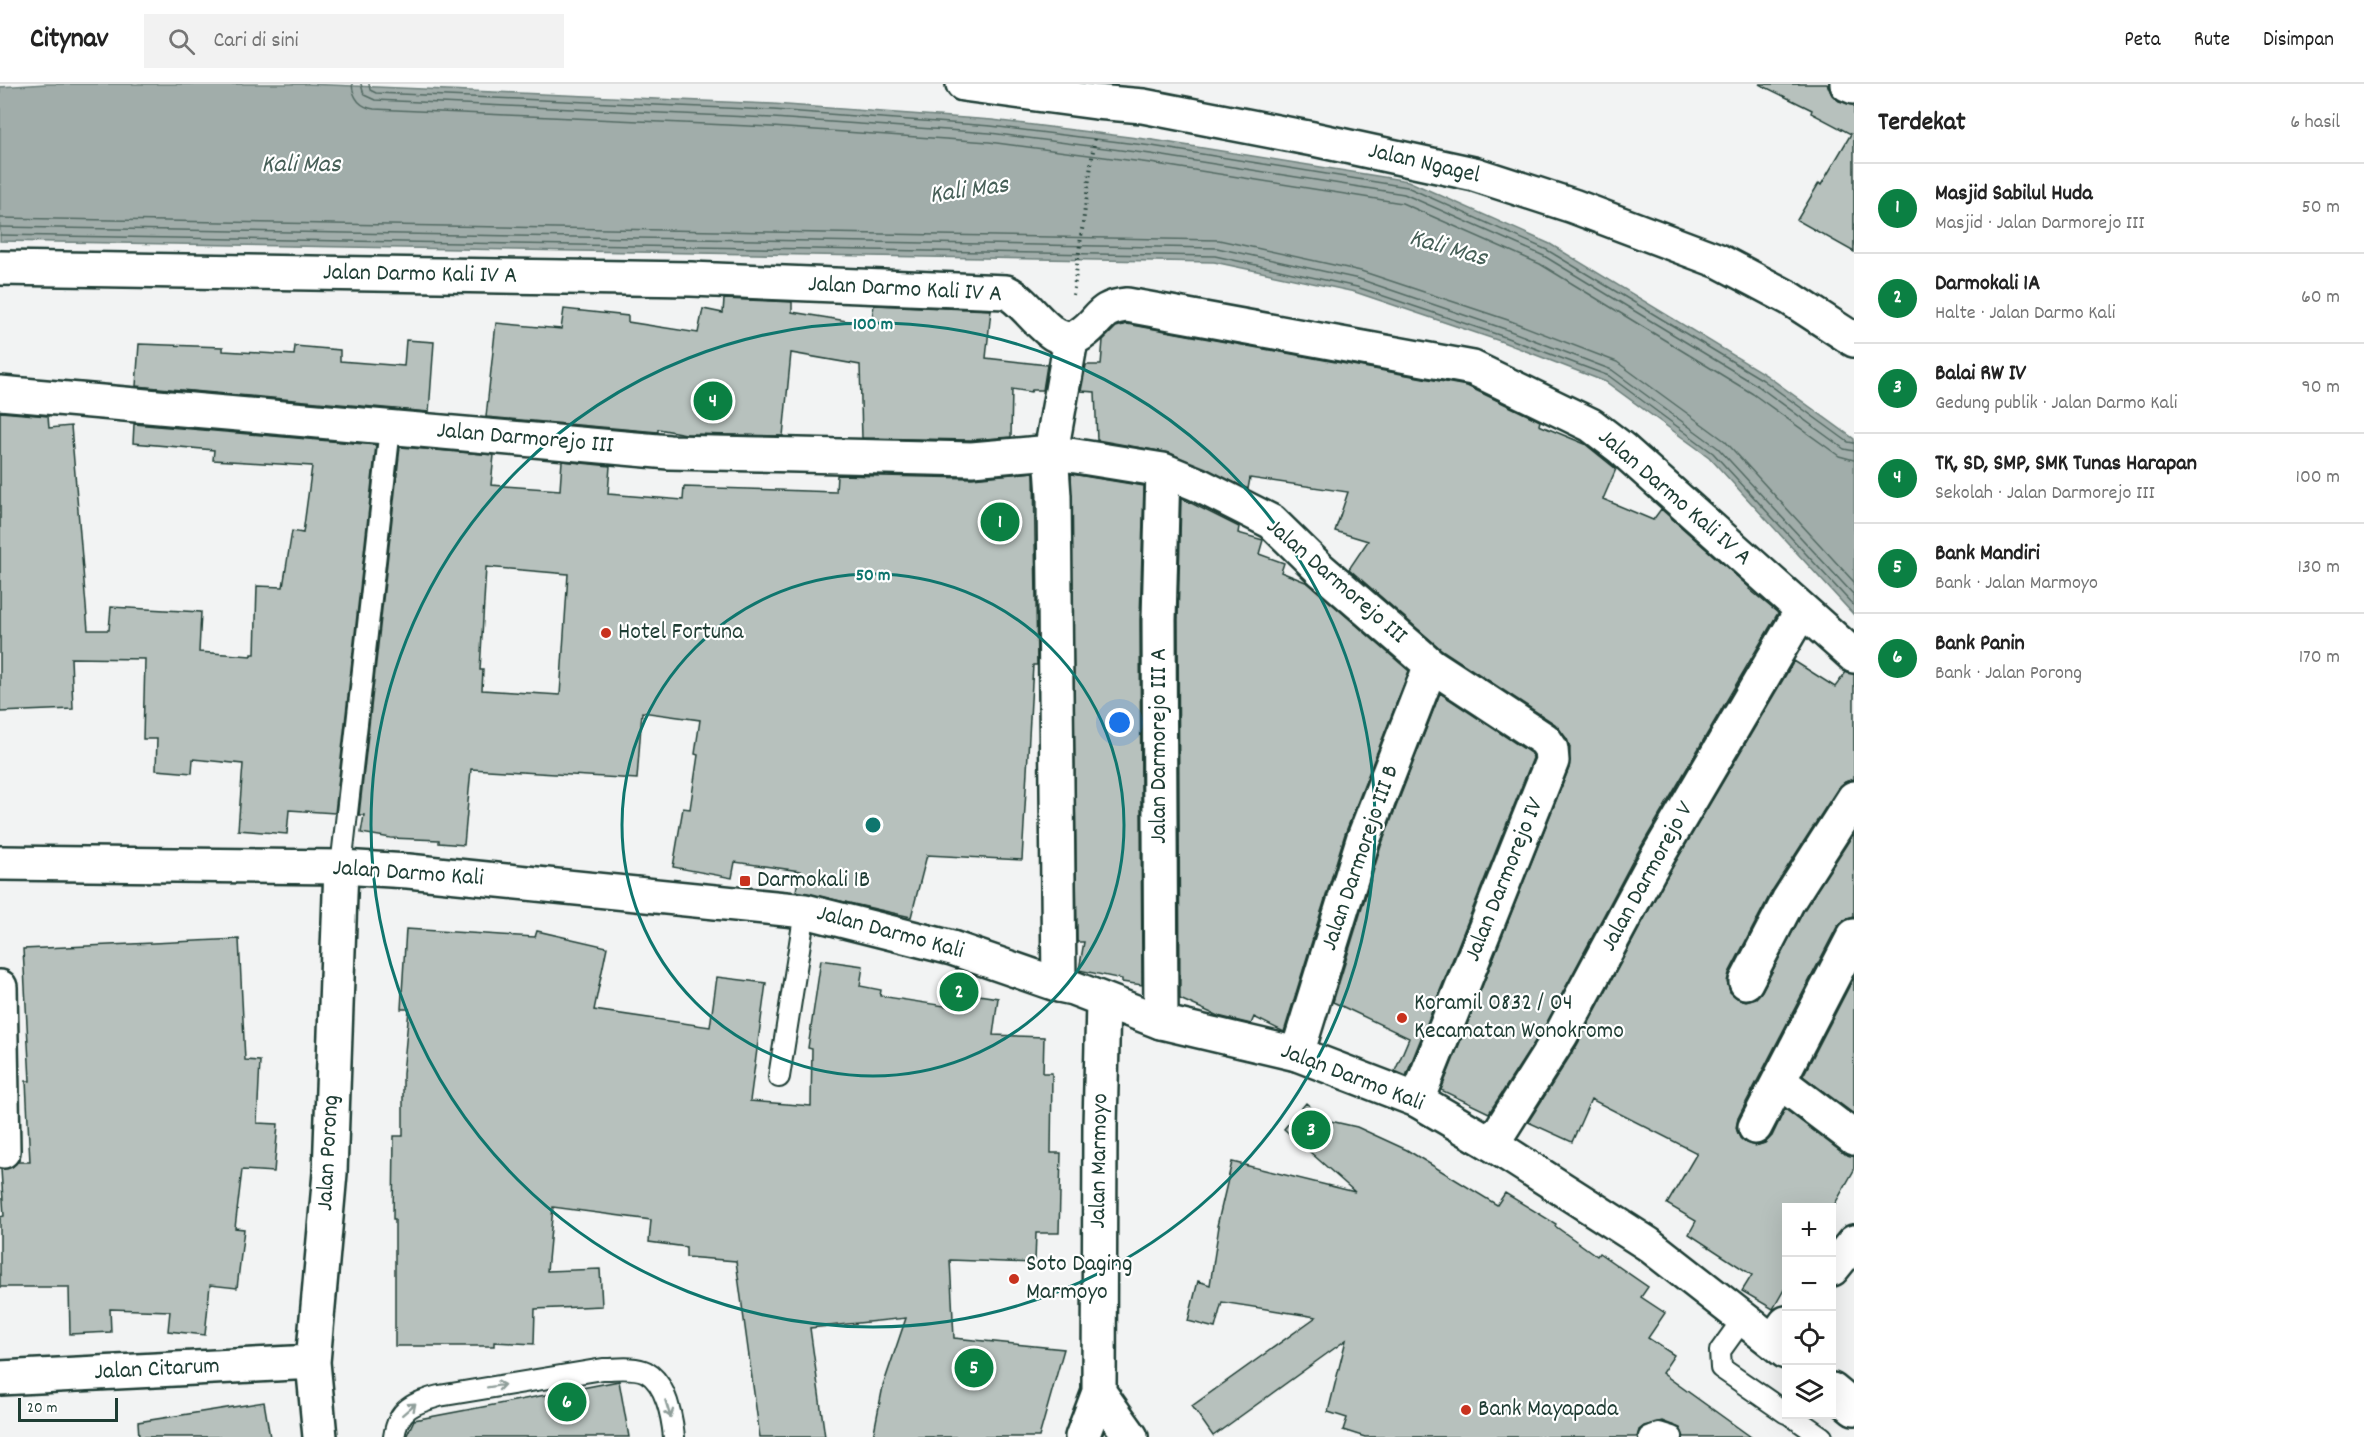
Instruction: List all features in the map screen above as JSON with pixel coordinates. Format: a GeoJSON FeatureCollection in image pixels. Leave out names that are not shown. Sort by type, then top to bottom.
{"type":"FeatureCollection","features":[{"type":"Feature","properties":{"kind":"main road","name":"Jalan Ngagel"},"geometry":{"type":"LineString","coordinates":[[963,84],[1140,95],[1302,136],[1474,174],[1651,234],[1719,261],[1791,299],[1854,340]]}},
{"type":"Feature","properties":{"kind":"main road"},"geometry":{"type":"LineString","coordinates":[[1847,84],[1854,87]]}},
{"type":"Feature","properties":{"kind":"main road","name":"Jalan Darmo Kali IV A"},"geometry":{"type":"LineString","coordinates":[[0,268],[679,279],[1006,292],[1017,297],[1052,334],[1062,339],[1071,340],[1083,333],[1102,312],[1113,306],[1127,305],[1473,368],[1591,425],[1621,448],[1854,656]]}},
{"type":"Feature","properties":{"kind":"main road"},"geometry":{"type":"LineString","coordinates":[[1059,985],[1054,496],[1051,452],[1071,340]]}},
{"type":"Feature","properties":{"kind":"main road","name":"Jalan Darmorejo III"},"geometry":{"type":"LineString","coordinates":[[0,393],[669,452],[972,459],[1051,452],[1163,470],[1197,484],[1272,522],[1321,570],[1431,665],[1545,740],[1551,749],[1552,761]]}},
{"type":"Feature","properties":{"kind":"main road","name":"Jalan Darmorejo III A"},"geometry":{"type":"LineString","coordinates":[[1161,1022],[1159,620],[1163,470]]}},
{"type":"Feature","properties":{"kind":"main road","name":"Jalan Darmorejo V"},"geometry":{"type":"LineString","coordinates":[[1492,1144],[1561,1035],[1649,871],[1802,609]]}},
{"type":"Feature","properties":{"kind":"main road","name":"Jalan Darmorejo III B"},"geometry":{"type":"LineString","coordinates":[[1298,1054],[1363,840],[1431,665]]}},
{"type":"Feature","properties":{"kind":"main road","name":"Jalan Darmorejo IV"},"geometry":{"type":"LineString","coordinates":[[1417,1100],[1552,761]]}},
{"type":"Feature","properties":{"kind":"main road"},"geometry":{"type":"LineString","coordinates":[[1746,981],[1788,901],[1854,798]]}},
{"type":"Feature","properties":{"kind":"main road"},"geometry":{"type":"LineString","coordinates":[[0,863],[0,872]]}},
{"type":"Feature","properties":{"kind":"main road","name":"Jalan Darmo Kali"},"geometry":{"type":"LineString","coordinates":[[0,863],[341,867],[408,871],[805,911],[952,948],[1073,988],[1103,1002],[1161,1022],[1298,1054],[1417,1100],[1492,1144],[1648,1244],[1743,1319],[1782,1339]]}},
{"type":"Feature","properties":{"kind":"main road","name":"Jalan Porong"},"geometry":{"type":"LineString","coordinates":[[320,1437],[313,1362],[330,1173],[341,867]]}},
{"type":"Feature","properties":{"kind":"main road"},"geometry":{"type":"LineString","coordinates":[[1755,1127],[1854,936]]}},
{"type":"Feature","properties":{"kind":"main road"},"geometry":{"type":"LineString","coordinates":[[0,987],[3,1151]]}},
{"type":"Feature","properties":{"kind":"main road","name":"Jalan Marmoyo"},"geometry":{"type":"LineString","coordinates":[[1082,1437],[1099,1392],[1103,1002]]}},
{"type":"Feature","properties":{"kind":"main road"},"geometry":{"type":"LineString","coordinates":[[1779,1081],[1854,1138]]}},
{"type":"Feature","properties":{"kind":"main road"},"geometry":{"type":"LineString","coordinates":[[1836,1264],[1854,1242]]}},
{"type":"Feature","properties":{"kind":"main road","name":"Jalan Citarum"},"geometry":{"type":"LineString","coordinates":[[0,1378],[313,1362]]}},
{"type":"Feature","properties":{"kind":"main road"},"geometry":{"type":"LineString","coordinates":[[1099,1392],[1131,1437]]}},
{"type":"Feature","properties":{"kind":"main road"},"geometry":{"type":"LineString","coordinates":[[1836,1393],[1854,1408]]}},
{"type":"Feature","properties":{"kind":"lane"},"geometry":{"type":"LineString","coordinates":[[341,867],[390,428]]}},
{"type":"Feature","properties":{"kind":"lane"},"geometry":{"type":"LineString","coordinates":[[779,1077],[805,911]]}},
{"type":"Feature","properties":{"kind":"lane"},"geometry":{"type":"LineString","coordinates":[[1743,1319],[1720,1351],[1721,1368],[1782,1410]]}},
{"type":"Feature","properties":{"kind":"lane"},"geometry":{"type":"LineString","coordinates":[[394,1437],[397,1422],[413,1404],[439,1396],[603,1369],[629,1369],[646,1372],[659,1386],[666,1402],[674,1437]]}},
{"type":"Feature","properties":{"kind":"lane"},"geometry":{"type":"LineString","coordinates":[[1795,1419],[1822,1437]]}},
{"type":"Feature","properties":{"kind":"lane"},"geometry":{"type":"LineString","coordinates":[[1649,1437],[1659,1433],[1672,1437]]}},
{"type":"Feature","properties":{"kind":"path"},"geometry":{"type":"LineString","coordinates":[[1073,287],[1096,126]]}},
{"type":"Feature","properties":{"kind":"water","name":"Kali Mas"},"geometry":{"type":"Polygon","coordinates":[[[46,84],[306,84],[773,104],[992,120],[1153,140],[1408,181],[1550,244],[1766,375],[1854,439],[1854,615],[1709,457],[1606,382],[1500,341],[1355,292],[1214,262],[0,241],[0,87],[46,84]]]}},
{"type":"Feature","properties":{"kind":"building"},"geometry":{"type":"Polygon","coordinates":[[[1759,84],[1827,84],[1832,95],[1839,101],[1854,105],[1854,252],[1797,220],[1851,134],[1811,113],[1812,110],[1759,84]]]}},
{"type":"Feature","properties":{"kind":"building"},"geometry":{"type":"Polygon","coordinates":[[[724,299],[792,302],[792,312],[871,325],[874,305],[991,310],[986,358],[1047,365],[1043,390],[1032,390],[1031,392],[1012,389],[1011,437],[971,440],[862,438],[860,365],[791,353],[783,436],[686,434],[658,429],[658,432],[486,417],[496,323],[561,329],[564,309],[628,316],[628,322],[698,333],[703,309],[723,313],[724,299]]]}},
{"type":"Feature","properties":{"kind":"building"},"geometry":{"type":"Polygon","coordinates":[[[1127,324],[1467,386],[1540,421],[1539,425],[1585,444],[1616,469],[1603,499],[1653,520],[1661,509],[1778,613],[1632,862],[1545,1026],[1489,1113],[1441,1090],[1569,768],[1570,747],[1567,739],[1555,724],[1442,650],[1349,569],[1368,541],[1335,531],[1348,492],[1250,478],[1248,489],[1170,453],[1097,440],[1095,392],[1081,391],[1086,365],[1101,365],[1103,340],[1116,327],[1127,324]]]}},
{"type":"Feature","properties":{"kind":"building"},"geometry":{"type":"Polygon","coordinates":[[[406,340],[434,342],[429,412],[136,386],[139,344],[223,347],[223,351],[294,355],[295,346],[340,350],[340,361],[404,366],[406,340]]]}},
{"type":"Feature","properties":{"kind":"building"},"geometry":{"type":"Polygon","coordinates":[[[0,412],[48,416],[49,428],[71,426],[88,630],[109,630],[111,607],[201,612],[199,652],[251,656],[255,654],[257,586],[283,587],[292,531],[303,533],[312,466],[213,460],[214,450],[133,443],[134,424],[376,445],[335,813],[289,810],[287,834],[238,830],[243,764],[193,759],[192,773],[156,770],[157,739],[143,739],[145,659],[71,658],[73,709],[0,712],[0,412]]]}},
{"type":"Feature","properties":{"kind":"building"},"geometry":{"type":"Polygon","coordinates":[[[400,447],[494,455],[491,485],[560,490],[562,461],[610,466],[608,494],[683,500],[684,487],[836,492],[837,475],[972,478],[1034,472],[1037,665],[1033,665],[1022,860],[927,855],[911,917],[796,891],[800,871],[735,862],[732,878],[673,867],[683,808],[690,809],[698,755],[695,754],[700,720],[642,712],[637,779],[471,769],[464,845],[439,843],[439,840],[391,838],[361,833],[364,815],[359,815],[400,447]],[[486,567],[480,670],[483,670],[482,690],[560,695],[568,574],[486,567]]]}},
{"type":"Feature","properties":{"kind":"building"},"geometry":{"type":"Polygon","coordinates":[[[1071,474],[1144,486],[1140,620],[1142,985],[1079,970],[1084,942],[1077,942],[1071,474]]]}},
{"type":"Feature","properties":{"kind":"building"},"geometry":{"type":"Polygon","coordinates":[[[1181,498],[1239,527],[1238,533],[1263,540],[1259,554],[1284,563],[1281,572],[1308,583],[1409,671],[1345,834],[1284,1032],[1254,1017],[1251,1024],[1218,1016],[1180,999],[1178,620],[1181,498]]]}},
{"type":"Feature","properties":{"kind":"building"},"geometry":{"type":"Polygon","coordinates":[[[1794,661],[1835,687],[1846,672],[1854,674],[1854,779],[1838,788],[1772,891],[1729,973],[1727,982],[1730,992],[1746,1001],[1756,998],[1762,991],[1804,910],[1854,833],[1854,917],[1844,920],[1837,927],[1738,1118],[1736,1128],[1740,1138],[1746,1143],[1755,1146],[1765,1143],[1772,1136],[1785,1109],[1843,1153],[1854,1156],[1854,1170],[1835,1203],[1782,1203],[1782,1293],[1773,1309],[1742,1291],[1752,1275],[1689,1234],[1696,1221],[1667,1204],[1697,1153],[1591,1099],[1572,1142],[1528,1122],[1577,1045],[1665,880],[1794,661]]]}},
{"type":"Feature","properties":{"kind":"building"},"geometry":{"type":"Polygon","coordinates":[[[1440,693],[1532,754],[1533,758],[1406,1076],[1395,1071],[1409,1038],[1333,1002],[1381,846],[1440,693]]]}},
{"type":"Feature","properties":{"kind":"building"},"geometry":{"type":"Polygon","coordinates":[[[406,929],[535,937],[537,931],[607,947],[594,1010],[710,1027],[717,977],[766,983],[750,1101],[811,1106],[812,1049],[808,1048],[821,960],[863,966],[860,986],[881,990],[880,996],[957,1008],[959,992],[998,998],[993,1035],[1044,1037],[1043,1073],[1052,1073],[1051,1153],[1061,1153],[1059,1233],[1036,1233],[1035,1263],[950,1260],[954,1338],[1064,1349],[1039,1437],[873,1437],[883,1386],[906,1318],[810,1328],[825,1437],[760,1437],[736,1261],[686,1257],[686,1247],[649,1242],[651,1220],[553,1207],[547,1271],[600,1269],[602,1306],[535,1309],[534,1344],[494,1342],[494,1346],[395,1346],[394,1136],[403,1136],[403,1074],[409,1009],[401,1009],[406,929]]]}},
{"type":"Feature","properties":{"kind":"building"},"geometry":{"type":"Polygon","coordinates":[[[239,939],[245,1060],[260,1061],[257,1123],[278,1124],[274,1172],[242,1170],[235,1228],[244,1229],[237,1288],[210,1285],[205,1335],[168,1331],[170,1311],[110,1309],[111,1332],[70,1334],[69,1287],[0,1287],[0,1217],[4,1216],[1,1169],[12,1167],[17,1162],[30,1162],[26,1081],[30,1081],[23,949],[239,939]]]}},
{"type":"Feature","properties":{"kind":"building"},"geometry":{"type":"Polygon","coordinates":[[[1854,977],[1854,1114],[1803,1076],[1854,977]]]}},
{"type":"Feature","properties":{"kind":"building"},"geometry":{"type":"Polygon","coordinates":[[[1306,1103],[1326,1120],[1357,1127],[1407,1150],[1497,1205],[1505,1193],[1556,1224],[1555,1226],[1597,1256],[1599,1253],[1648,1287],[1641,1297],[1665,1313],[1648,1338],[1674,1355],[1662,1373],[1751,1437],[1684,1437],[1680,1428],[1662,1421],[1644,1426],[1639,1430],[1637,1437],[1365,1437],[1343,1430],[1347,1418],[1328,1412],[1346,1340],[1213,1436],[1192,1406],[1316,1317],[1222,1302],[1215,1328],[1188,1321],[1198,1281],[1210,1285],[1219,1226],[1217,1226],[1232,1162],[1355,1192],[1284,1129],[1306,1103]]]}},
{"type":"Feature","properties":{"kind":"building"},"geometry":{"type":"Polygon","coordinates":[[[619,1381],[629,1437],[406,1437],[414,1420],[619,1381]]]}},
{"type":"Feature","properties":{"kind":"building"},"geometry":{"type":"Polygon","coordinates":[[[264,1402],[270,1437],[139,1437],[138,1422],[264,1402]]]}},
{"type":"Feature","properties":{"kind":"place","name":"TK, SD, SMP, SMK Tunas Harapan"},"geometry":{"type":"Point","coordinates":[713,401]}},
{"type":"Feature","properties":{"kind":"place","name":"Masjid Sabilul Huda"},"geometry":{"type":"Point","coordinates":[1000,522]}},
{"type":"Feature","properties":{"kind":"place","name":"Hotel Fortuna"},"geometry":{"type":"Point","coordinates":[606,633]}},
{"type":"Feature","properties":{"kind":"place","name":"Darmokali 1B"},"geometry":{"type":"Point","coordinates":[745,881]}},
{"type":"Feature","properties":{"kind":"place","name":"Darmokali 1A"},"geometry":{"type":"Point","coordinates":[959,992]}},
{"type":"Feature","properties":{"kind":"place","name":"Koramil 0832 / 04 Kecamatan Wonokromo"},"geometry":{"type":"Point","coordinates":[1402,1018]}},
{"type":"Feature","properties":{"kind":"place","name":"Balai RW IV"},"geometry":{"type":"Point","coordinates":[1311,1130]}},
{"type":"Feature","properties":{"kind":"place","name":"Soto Daging Marmoyo"},"geometry":{"type":"Point","coordinates":[1014,1279]}},
{"type":"Feature","properties":{"kind":"place","name":"Bank Mandiri"},"geometry":{"type":"Point","coordinates":[974,1368]}},
{"type":"Feature","properties":{"kind":"place","name":"Bank Panin"},"geometry":{"type":"Point","coordinates":[567,1402]}},
{"type":"Feature","properties":{"kind":"place","name":"Bank Mayapada"},"geometry":{"type":"Point","coordinates":[1466,1410]}}]}
